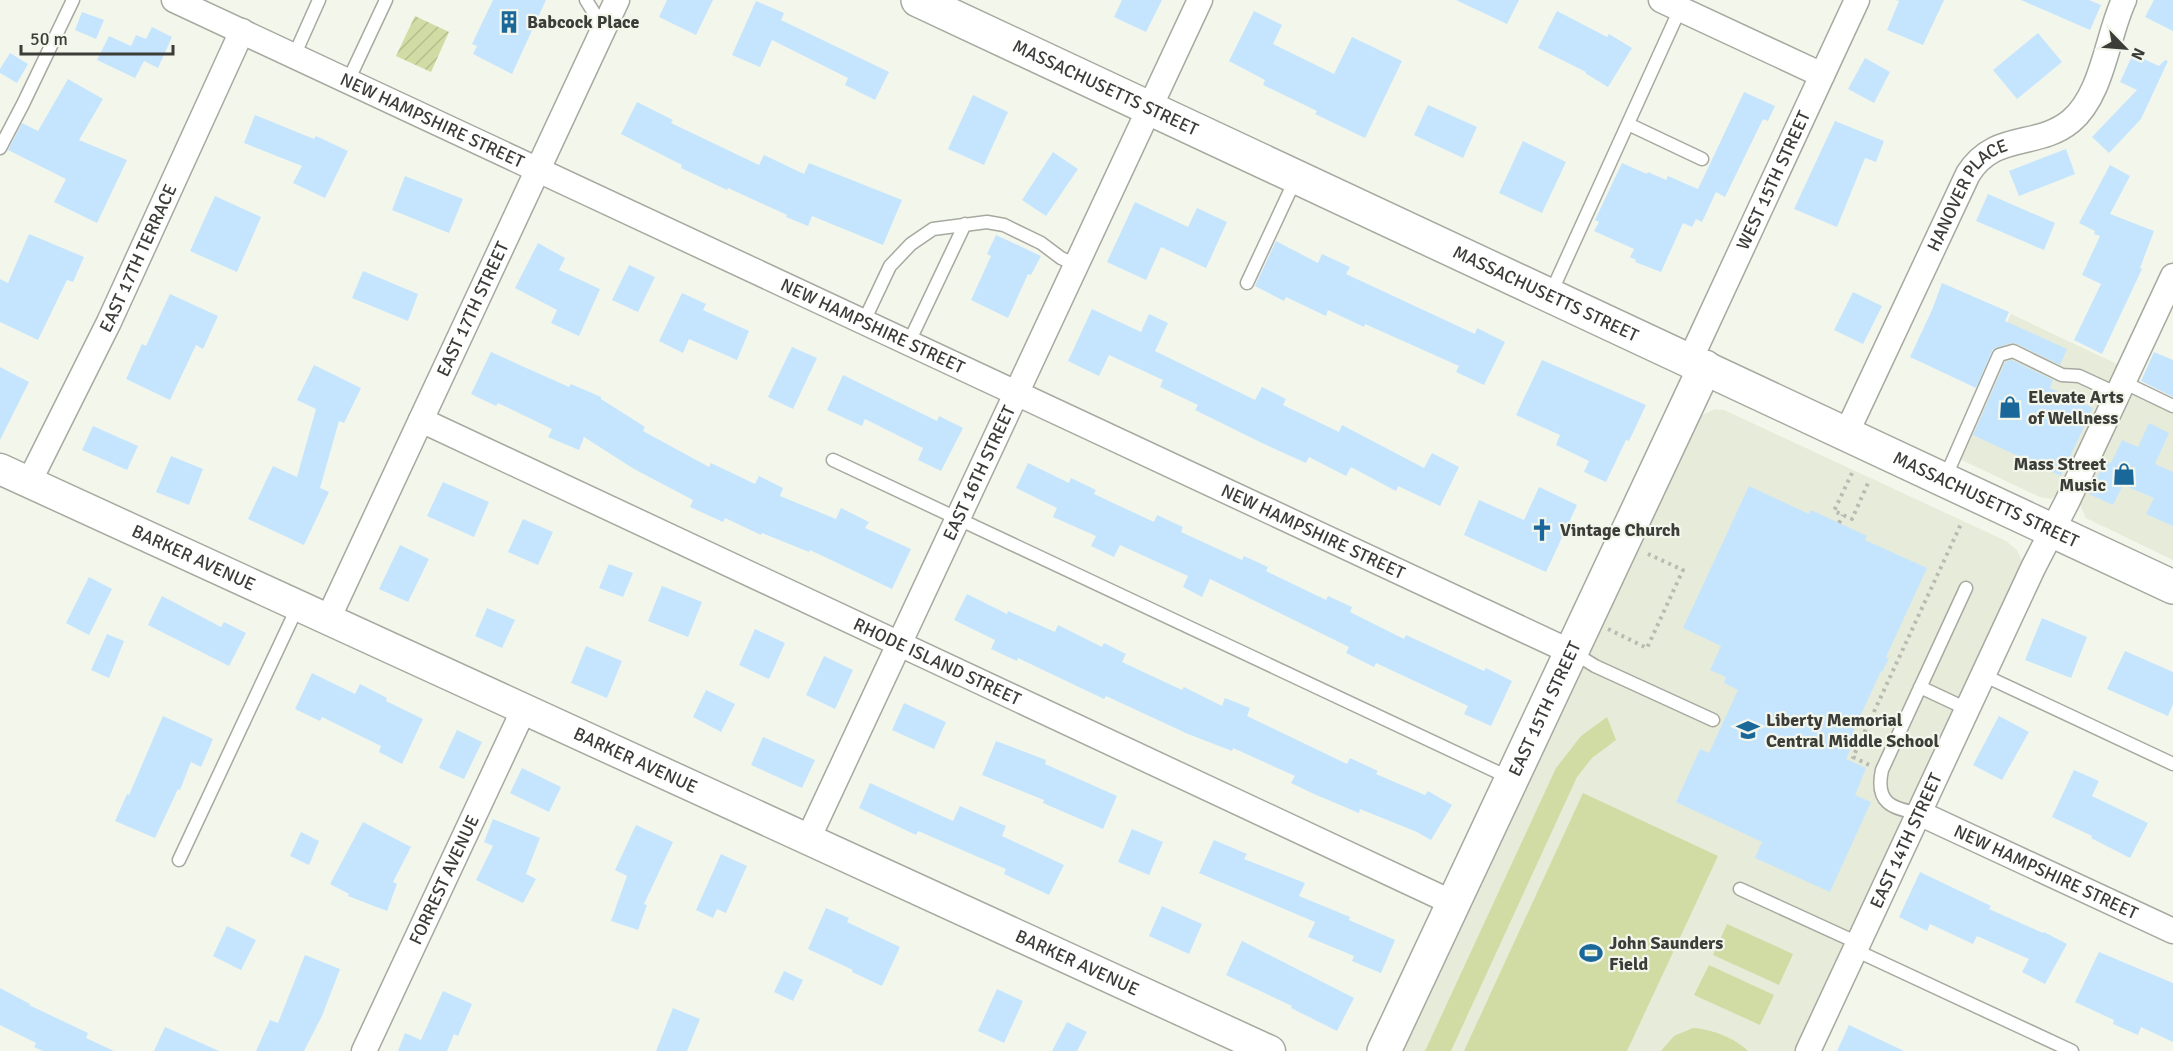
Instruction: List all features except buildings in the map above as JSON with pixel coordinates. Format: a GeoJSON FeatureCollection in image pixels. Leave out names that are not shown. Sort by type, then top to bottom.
{"type":"FeatureCollection","features":[{"type":"Feature","properties":{"kind":"main road","name":"MASSACHUSETTS STREET"},"geometry":{"type":"LineString","coordinates":[[918,0],[2173,587]]}},
{"type":"Feature","properties":{"kind":"main road","name":"EAST 15TH STREET"},"geometry":{"type":"LineString","coordinates":[[1384,1051],[1571,652],[1697,363]]}},
{"type":"Feature","properties":{"kind":"street","name":"NEW HAMPSHIRE STREET"},"geometry":{"type":"LineString","coordinates":[[174,0],[1571,652]]}},
{"type":"Feature","properties":{"kind":"street","name":"EAST 17TH STREET"},"geometry":{"type":"LineString","coordinates":[[328,619],[617,0]]}},
{"type":"Feature","properties":{"kind":"street","name":"EAST 16TH STREET"},"geometry":{"type":"LineString","coordinates":[[807,839],[1200,0]]}},
{"type":"Feature","properties":{"kind":"street","name":"WEST 15TH STREET"},"geometry":{"type":"LineString","coordinates":[[1697,363],[1857,0]]}},
{"type":"Feature","properties":{"kind":"street","name":"HANOVER PLACE"},"geometry":{"type":"LineString","coordinates":[[1846,434],[1975,162],[1983,154],[1994,149],[2046,134],[2072,121],[2083,108],[2097,79],[2124,0]]}},
{"type":"Feature","properties":{"kind":"street"},"geometry":{"type":"LineString","coordinates":[[1670,4],[1822,75]]}},
{"type":"Feature","properties":{"kind":"street","name":"EAST 17TH TERRACE"},"geometry":{"type":"LineString","coordinates":[[29,482],[109,322],[242,31]]}},
{"type":"Feature","properties":{"kind":"street","name":"EAST 14TH STREET"},"geometry":{"type":"LineString","coordinates":[[1808,1051],[1983,675],[2173,276]]}},
{"type":"Feature","properties":{"kind":"street","name":"RHODE ISLAND STREET"},"geometry":{"type":"LineString","coordinates":[[421,420],[1453,903]]}},
{"type":"Feature","properties":{"kind":"street","name":"BARKER AVENUE"},"geometry":{"type":"LineString","coordinates":[[0,469],[1270,1051]]}},
{"type":"Feature","properties":{"kind":"street","name":"FORREST AVENUE"},"geometry":{"type":"LineString","coordinates":[[364,1051],[524,709]]}},
{"type":"Feature","properties":{"kind":"street","name":"NEW HAMPSHIRE STREET"},"geometry":{"type":"LineString","coordinates":[[1919,813],[2173,931]]}},
{"type":"Feature","properties":{"kind":"lane"},"geometry":{"type":"LineString","coordinates":[[0,148],[73,0]]}},
{"type":"Feature","properties":{"kind":"lane"},"geometry":{"type":"LineString","coordinates":[[294,56],[319,0]]}},
{"type":"Feature","properties":{"kind":"lane"},"geometry":{"type":"LineString","coordinates":[[348,81],[386,0]]}},
{"type":"Feature","properties":{"kind":"lane"},"geometry":{"type":"LineString","coordinates":[[586,0],[604,28]]}},
{"type":"Feature","properties":{"kind":"lane"},"geometry":{"type":"LineString","coordinates":[[1550,295],[1628,124],[1670,4]]}},
{"type":"Feature","properties":{"kind":"lane"},"geometry":{"type":"LineString","coordinates":[[1628,124],[1702,159]]}},
{"type":"Feature","properties":{"kind":"lane"},"geometry":{"type":"LineString","coordinates":[[1248,283],[1297,177]]}},
{"type":"Feature","properties":{"kind":"lane"},"geometry":{"type":"LineString","coordinates":[[864,321],[890,266],[911,244],[933,229],[987,222],[1004,225],[1041,243],[1061,258],[1076,265]]}},
{"type":"Feature","properties":{"kind":"lane"},"geometry":{"type":"LineString","coordinates":[[909,342],[965,224]]}},
{"type":"Feature","properties":{"kind":"lane"},"geometry":{"type":"LineString","coordinates":[[1944,480],[1999,355],[2004,353],[2013,351],[2062,375],[2079,376],[2173,406]]}},
{"type":"Feature","properties":{"kind":"lane"},"geometry":{"type":"LineString","coordinates":[[833,460],[1512,778]]}},
{"type":"Feature","properties":{"kind":"lane"},"geometry":{"type":"LineString","coordinates":[[1919,813],[1901,811],[1886,801],[1881,792],[1882,770],[1966,588]]}},
{"type":"Feature","properties":{"kind":"lane"},"geometry":{"type":"LineString","coordinates":[[179,860],[298,606]]}},
{"type":"Feature","properties":{"kind":"lane"},"geometry":{"type":"LineString","coordinates":[[1571,652],[1595,666],[1713,720]]}},
{"type":"Feature","properties":{"kind":"lane"},"geometry":{"type":"LineString","coordinates":[[1983,675],[2173,764]]}},
{"type":"Feature","properties":{"kind":"lane"},"geometry":{"type":"LineString","coordinates":[[1920,687],[1967,709]]}},
{"type":"Feature","properties":{"kind":"lane"},"geometry":{"type":"LineString","coordinates":[[1740,889],[2072,1051]]}},
{"type":"Feature","properties":{"kind":"path"},"geometry":{"type":"LineString","coordinates":[[1852,473],[1834,511],[1852,519],[1869,482]]}},
{"type":"Feature","properties":{"kind":"path"},"geometry":{"type":"LineString","coordinates":[[1839,523],[1843,515]]}},
{"type":"Feature","properties":{"kind":"path"},"geometry":{"type":"LineString","coordinates":[[1869,773],[1869,764],[1853,757],[1961,524]]}},
{"type":"Feature","properties":{"kind":"path"},"geometry":{"type":"LineString","coordinates":[[1602,627],[1647,648],[1683,570],[1647,554]]}},
{"type":"Feature","properties":{"kind":"shaded area"},"geometry":{"type":"Polygon","coordinates":[[[2011,314],[2119,365],[2059,493],[2051,499],[2040,497],[1949,454],[1978,384],[2011,314]]]}},
{"type":"Feature","properties":{"kind":"shaded area"},"geometry":{"type":"Polygon","coordinates":[[[2130,394],[2173,413],[2173,560],[2086,518],[2081,507],[2081,501],[2130,394]]]}},
{"type":"Feature","properties":{"kind":"shaded area","name":"Liberty Memorial Central Middle School"},"geometry":{"type":"Polygon","coordinates":[[[1715,409],[1724,410],[2006,541],[2017,550],[2022,561],[1797,1051],[1399,1051],[1700,416],[1715,409]]]}},
{"type":"Feature","properties":{"kind":"green space"},"geometry":{"type":"Polygon","coordinates":[[[415,16],[449,32],[431,72],[396,56],[415,16]]]}},
{"type":"Feature","properties":{"kind":"green space"},"geometry":{"type":"Polygon","coordinates":[[[1607,717],[1616,740],[1592,758],[1577,777],[1451,1051],[1425,1051],[1556,768],[1581,736],[1607,717]]]}},
{"type":"Feature","properties":{"kind":"green space","name":"John Saunders Field"},"geometry":{"type":"Polygon","coordinates":[[[1583,793],[1718,856],[1627,1051],[1464,1051],[1583,793]]]}},
{"type":"Feature","properties":{"kind":"green space"},"geometry":{"type":"Polygon","coordinates":[[[1727,924],[1793,954],[1779,985],[1713,955],[1727,924]]]}},
{"type":"Feature","properties":{"kind":"green space"},"geometry":{"type":"Polygon","coordinates":[[[1709,965],[1774,995],[1760,1025],[1694,995],[1709,965]]]}},
{"type":"Feature","properties":{"kind":"green space"},"geometry":{"type":"Polygon","coordinates":[[[1693,1028],[1722,1035],[1748,1051],[1661,1051],[1674,1036],[1693,1028]]]}},
{"type":"Feature","properties":{"kind":"place","name":"Babcock Place"},"geometry":{"type":"Point","coordinates":[509,22]}},
{"type":"Feature","properties":{"kind":"place","name":"Elevate Arts of Wellness"},"geometry":{"type":"Point","coordinates":[2010,407]}},
{"type":"Feature","properties":{"kind":"place","name":"Mass Street Music"},"geometry":{"type":"Point","coordinates":[2124,474]}},
{"type":"Feature","properties":{"kind":"place","name":"Vintage Church"},"geometry":{"type":"Point","coordinates":[1542,530]}},
{"type":"Feature","properties":{"kind":"place","name":"Liberty Memorial Central Middle School"},"geometry":{"type":"Point","coordinates":[1748,730]}},
{"type":"Feature","properties":{"kind":"place","name":"John Saunders Field"},"geometry":{"type":"Point","coordinates":[1591,953]}}]}
